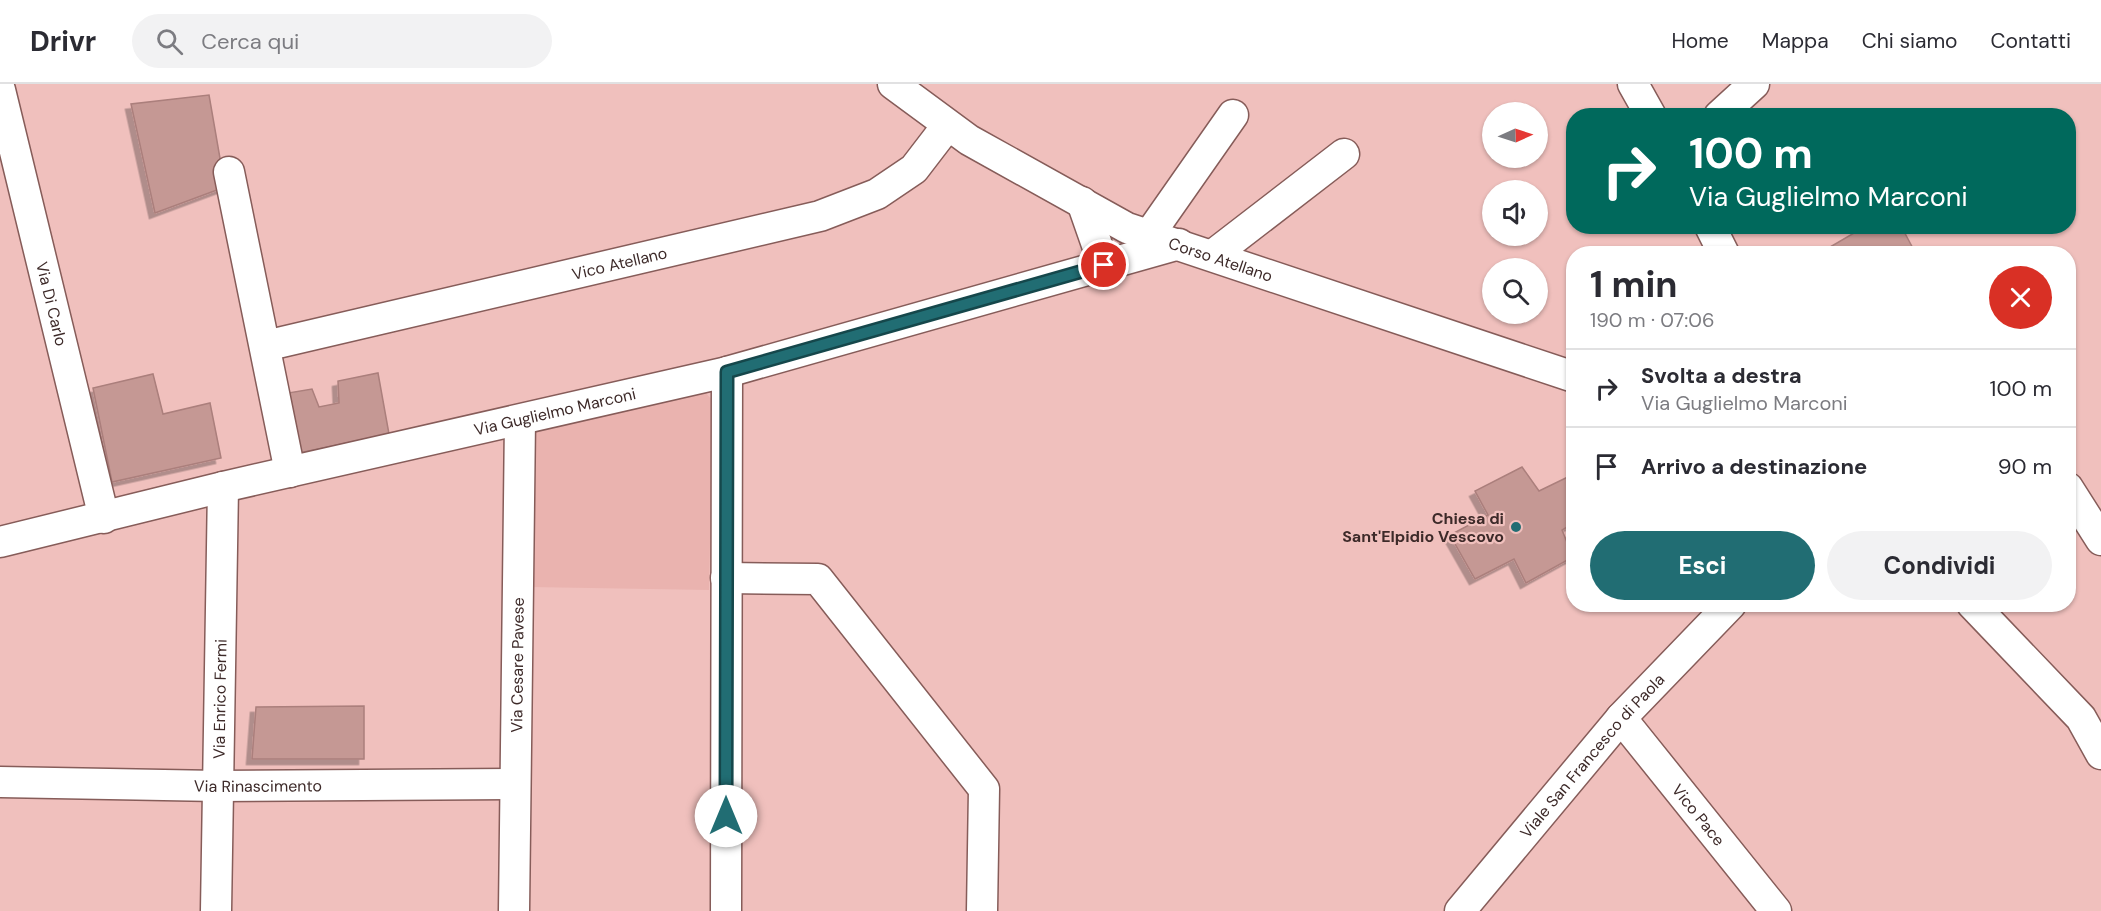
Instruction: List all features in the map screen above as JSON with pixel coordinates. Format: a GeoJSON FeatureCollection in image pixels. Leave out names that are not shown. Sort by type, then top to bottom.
{"type":"FeatureCollection","features":[{"type":"Feature","properties":{"kind":"street","name":"Corso Atellano"},"geometry":{"type":"LineString","coordinates":[[892,84],[947,126],[1127,228],[1214,255],[1566,374]]}},
{"type":"Feature","properties":{"kind":"street"},"geometry":{"type":"LineString","coordinates":[[1633,84],[1646,108]]}},
{"type":"Feature","properties":{"kind":"street"},"geometry":{"type":"LineString","coordinates":[[1728,108],[1754,84]]}},
{"type":"Feature","properties":{"kind":"street","name":"Via Di Carlo"},"geometry":{"type":"LineString","coordinates":[[0,90],[105,518]]}},
{"type":"Feature","properties":{"kind":"street"},"geometry":{"type":"LineString","coordinates":[[1149,235],[1233,116]]}},
{"type":"Feature","properties":{"kind":"street","name":"Vico Atellano"},"geometry":{"type":"LineString","coordinates":[[265,346],[820,216],[877,194],[914,170],[947,126]]}},
{"type":"Feature","properties":{"kind":"street"},"geometry":{"type":"LineString","coordinates":[[1214,255],[1344,154]]}},
{"type":"Feature","properties":{"kind":"street"},"geometry":{"type":"LineString","coordinates":[[229,172],[290,472]]}},
{"type":"Feature","properties":{"kind":"street"},"geometry":{"type":"LineString","coordinates":[[1082,202],[1104,265]]}},
{"type":"Feature","properties":{"kind":"street","name":"Via Guglielmo Marconi"},"geometry":{"type":"LineString","coordinates":[[0,542],[105,518],[223,487],[727,372],[1179,244]]}},
{"type":"Feature","properties":{"kind":"street"},"geometry":{"type":"LineString","coordinates":[[726,911],[727,372]]}},
{"type":"Feature","properties":{"kind":"street","name":"Via Cesare Pavese"},"geometry":{"type":"LineString","coordinates":[[514,911],[519,420]]}},
{"type":"Feature","properties":{"kind":"street","name":"Via Enrico Fermi"},"geometry":{"type":"LineString","coordinates":[[216,911],[223,487]]}},
{"type":"Feature","properties":{"kind":"street"},"geometry":{"type":"LineString","coordinates":[[2076,501],[2101,540]]}},
{"type":"Feature","properties":{"kind":"street"},"geometry":{"type":"LineString","coordinates":[[726,578],[818,579],[984,789],[982,911]]}},
{"type":"Feature","properties":{"kind":"street","name":"Viale San Francesco di Paola"},"geometry":{"type":"LineString","coordinates":[[1460,911],[1622,718],[1723,612]]}},
{"type":"Feature","properties":{"kind":"street"},"geometry":{"type":"LineString","coordinates":[[1981,612],[2091,712],[2101,754]]}},
{"type":"Feature","properties":{"kind":"street","name":"Vico Pace"},"geometry":{"type":"LineString","coordinates":[[1622,718],[1776,911]]}},
{"type":"Feature","properties":{"kind":"street","name":"Via Rinascimento"},"geometry":{"type":"LineString","coordinates":[[0,782],[218,786],[515,784]]}},
{"type":"Feature","properties":{"kind":"shaded area"},"geometry":{"type":"Polygon","coordinates":[[[704,391],[713,401],[709,590],[530,587],[531,431],[704,391]]]}},
{"type":"Feature","properties":{"kind":"building"},"geometry":{"type":"Polygon","coordinates":[[[209,95],[225,187],[155,213],[131,104],[209,95]]]}},
{"type":"Feature","properties":{"kind":"building"},"geometry":{"type":"Polygon","coordinates":[[[1852,234],[1905,234],[1912,246],[1832,246],[1852,234]]]}},
{"type":"Feature","properties":{"kind":"building"},"geometry":{"type":"Polygon","coordinates":[[[378,373],[389,434],[299,453],[288,393],[312,389],[319,407],[339,403],[338,381],[378,373]]]}},
{"type":"Feature","properties":{"kind":"building"},"geometry":{"type":"Polygon","coordinates":[[[153,374],[163,414],[210,403],[221,458],[112,482],[93,388],[153,374]]]}},
{"type":"Feature","properties":{"kind":"building","name":"Chiesa di Sant'Elpidio Vescovo"},"geometry":{"type":"Polygon","coordinates":[[[1522,467],[1539,491],[1566,478],[1566,528],[1562,530],[1566,540],[1566,561],[1526,583],[1514,559],[1475,579],[1450,535],[1488,515],[1475,491],[1522,467]]]}},
{"type":"Feature","properties":{"kind":"building"},"geometry":{"type":"Polygon","coordinates":[[[364,706],[364,759],[252,759],[256,707],[364,706]]]}},
{"type":"Feature","properties":{"kind":"place","name":"Chiesa di Sant'Elpidio Vescovo"},"geometry":{"type":"Point","coordinates":[1516,527]}},
{"type":"Feature","properties":{"kind":"route"},"geometry":{"type":"LineString","coordinates":[[726,816],[727,372],[1104,265]]}}]}
